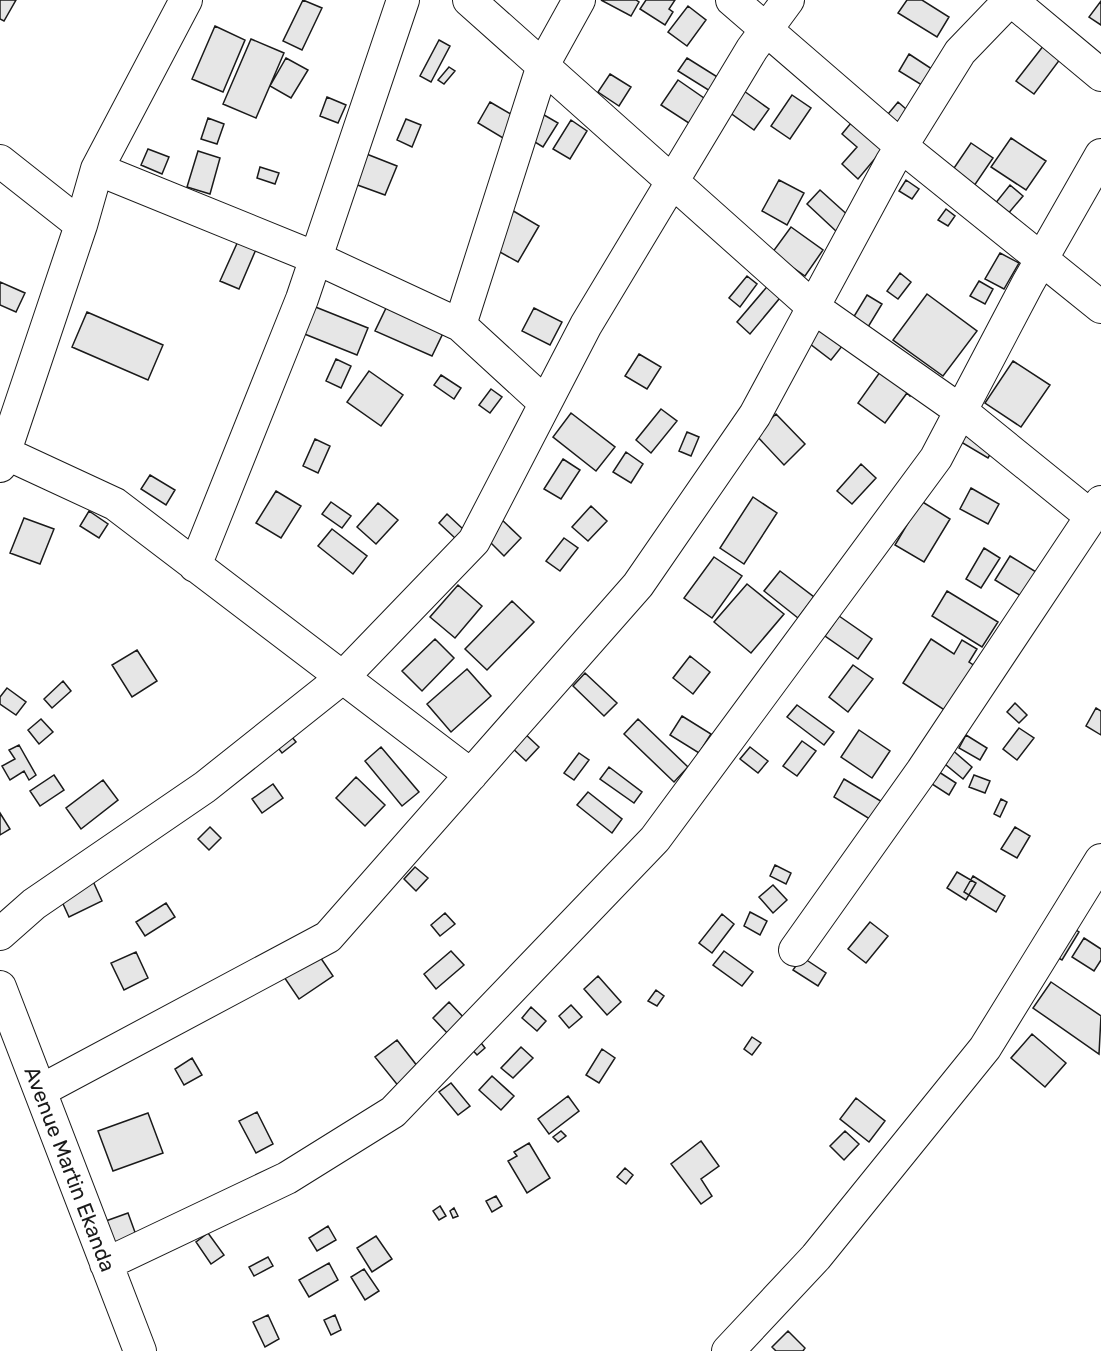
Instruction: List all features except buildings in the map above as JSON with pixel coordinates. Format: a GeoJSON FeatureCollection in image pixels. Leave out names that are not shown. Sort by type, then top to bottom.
{"type":"FeatureCollection","features":[{"type":"Feature","properties":{"kind":"street"},"geometry":{"type":"LineString","coordinates":[[186,0],[97,169],[81,225],[3,459],[116,504],[471,775]]}},
{"type":"Feature","properties":{"kind":"street"},"geometry":{"type":"LineString","coordinates":[[195,566],[316,258],[404,0]]}},
{"type":"Feature","properties":{"kind":"street"},"geometry":{"type":"LineString","coordinates":[[469,0],[671,183],[813,307],[1096,509],[922,771],[795,950]]}},
{"type":"Feature","properties":{"kind":"street"},"geometry":{"type":"LineString","coordinates":[[460,325],[543,65],[579,0]]}},
{"type":"Feature","properties":{"kind":"street"},"geometry":{"type":"LineString","coordinates":[[732,0],[901,146],[1101,307]]}},
{"type":"Feature","properties":{"kind":"street"},"geometry":{"type":"LineString","coordinates":[[0,934],[34,904],[205,787],[342,678],[474,541],[586,325],[766,30],[788,0]]}},
{"type":"Feature","properties":{"kind":"street"},"geometry":{"type":"LineString","coordinates":[[40,1091],[328,937],[638,585],[754,415],[901,146],[960,52],[1010,0],[1101,75]]}},
{"type":"Feature","properties":{"kind":"street"},"geometry":{"type":"LineString","coordinates":[[106,1264],[287,1178],[393,1112],[655,839],[936,458],[1041,260],[1101,155]]}},
{"type":"Feature","properties":{"kind":"street"},"geometry":{"type":"LineString","coordinates":[[0,161],[81,225]]}},
{"type":"Feature","properties":{"kind":"street"},"geometry":{"type":"LineString","coordinates":[[97,169],[316,258],[460,325],[545,404]]}},
{"type":"Feature","properties":{"kind":"street"},"geometry":{"type":"LineString","coordinates":[[729,1351],[816,1257],[985,1048],[1101,860]]}},
{"type":"Feature","properties":{"kind":"street","name":"Avenue Martin Ekanda"},"geometry":{"type":"LineString","coordinates":[[0,987],[140,1351]]}}]}
